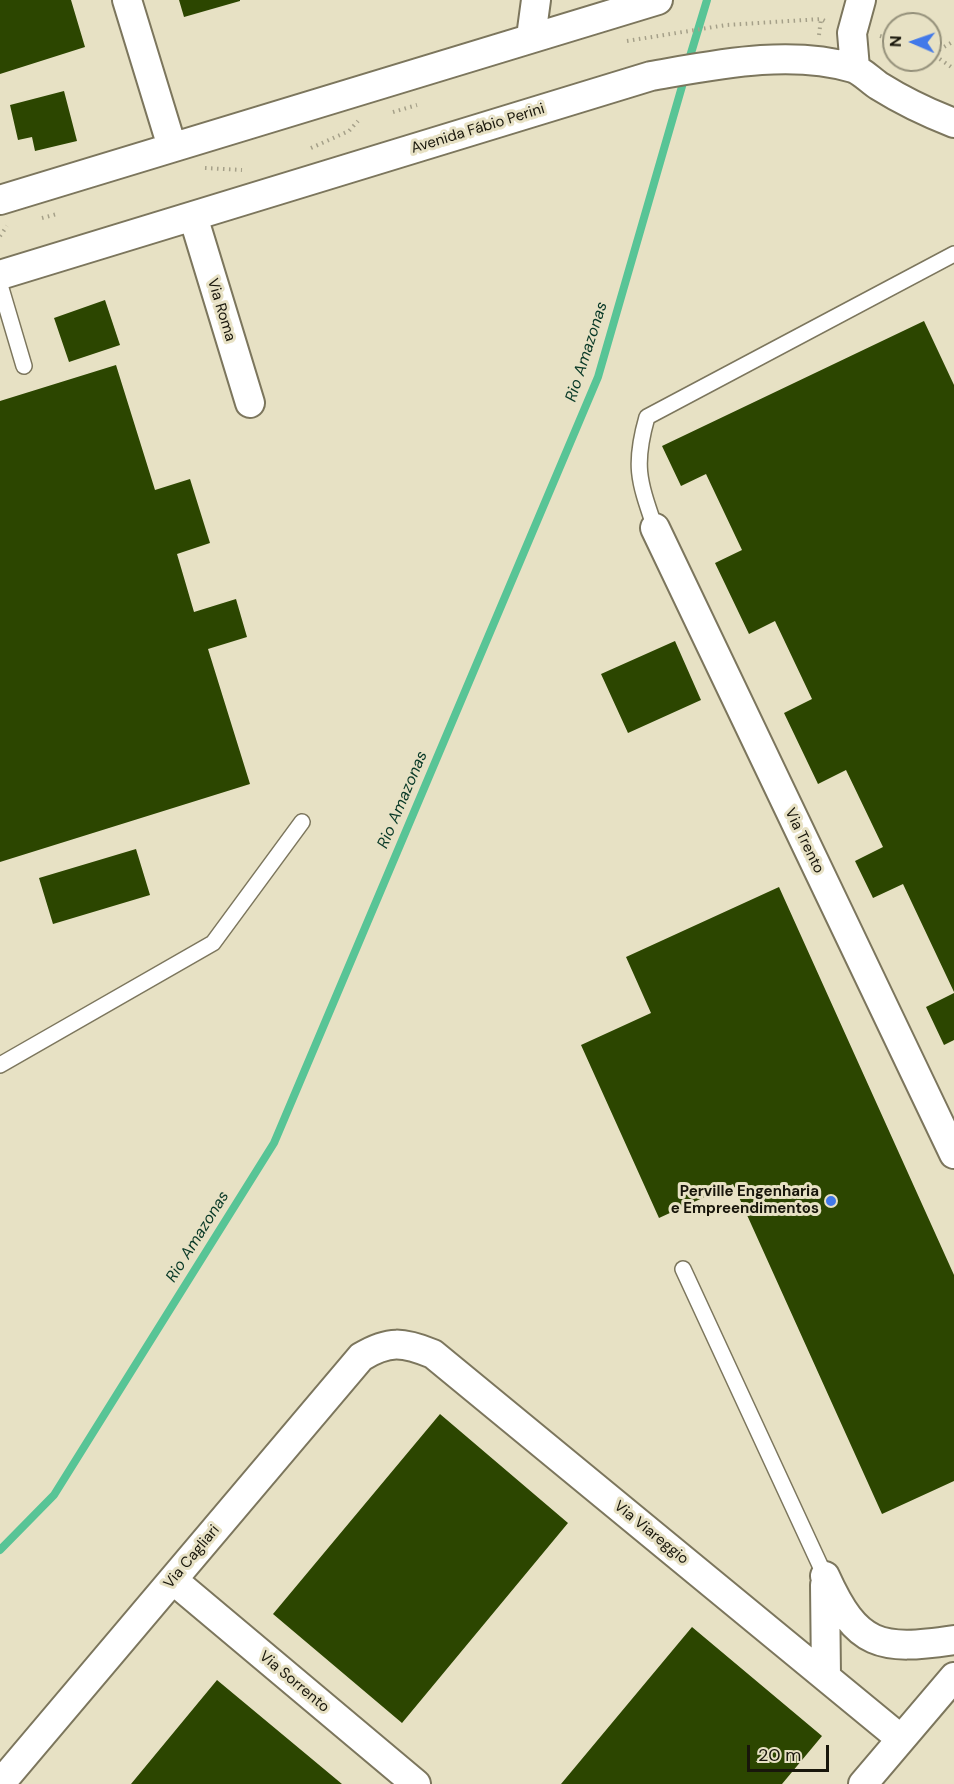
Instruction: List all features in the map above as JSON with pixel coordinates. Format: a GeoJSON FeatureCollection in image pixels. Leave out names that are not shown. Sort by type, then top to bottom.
{"type":"FeatureCollection","features":[{"type":"Feature","properties":{"kind":"street"},"geometry":{"type":"LineString","coordinates":[[127,0],[172,147]]}},
{"type":"Feature","properties":{"kind":"street"},"geometry":{"type":"LineString","coordinates":[[531,37],[536,0]]}},
{"type":"Feature","properties":{"kind":"street"},"geometry":{"type":"LineString","coordinates":[[0,200],[531,37],[619,5],[658,0]]}},
{"type":"Feature","properties":{"kind":"street"},"geometry":{"type":"LineString","coordinates":[[855,69],[852,33],[861,0]]}},
{"type":"Feature","properties":{"kind":"street","name":"Avenida Fábio Perini"},"geometry":{"type":"LineString","coordinates":[[0,275],[651,76],[702,67],[780,61],[855,69],[904,101],[954,123]]}},
{"type":"Feature","properties":{"kind":"street","name":"Via Roma"},"geometry":{"type":"LineString","coordinates":[[193,216],[250,403]]}},
{"type":"Feature","properties":{"kind":"street","name":"Via Trento"},"geometry":{"type":"LineString","coordinates":[[655,528],[944,1105],[954,1154]]}},
{"type":"Feature","properties":{"kind":"street","name":"Via Cagliari"},"geometry":{"type":"LineString","coordinates":[[0,1784],[361,1357],[377,1347],[393,1343]]}},
{"type":"Feature","properties":{"kind":"street","name":"Via Viareggio"},"geometry":{"type":"LineString","coordinates":[[393,1343],[413,1346],[433,1354],[901,1739]]}},
{"type":"Feature","properties":{"kind":"street"},"geometry":{"type":"LineString","coordinates":[[825,1576],[848,1621],[860,1632],[880,1642],[906,1645],[954,1640]]}},
{"type":"Feature","properties":{"kind":"street"},"geometry":{"type":"LineString","coordinates":[[825,1576],[826,1676]]}},
{"type":"Feature","properties":{"kind":"street","name":"Via Sorrento"},"geometry":{"type":"LineString","coordinates":[[173,1580],[416,1784]]}},
{"type":"Feature","properties":{"kind":"street"},"geometry":{"type":"LineString","coordinates":[[863,1784],[954,1677]]}},
{"type":"Feature","properties":{"kind":"lane"},"geometry":{"type":"LineString","coordinates":[[655,528],[638,479],[638,447],[647,417],[954,254]]}},
{"type":"Feature","properties":{"kind":"lane"},"geometry":{"type":"LineString","coordinates":[[0,285],[24,366]]}},
{"type":"Feature","properties":{"kind":"lane"},"geometry":{"type":"LineString","coordinates":[[0,1065],[213,943],[302,822]]}},
{"type":"Feature","properties":{"kind":"lane"},"geometry":{"type":"LineString","coordinates":[[683,1269],[825,1576]]}},
{"type":"Feature","properties":{"kind":"path"},"geometry":{"type":"LineString","coordinates":[[645,37],[726,25],[821,19],[852,33],[882,38]]}},
{"type":"Feature","properties":{"kind":"path"},"geometry":{"type":"LineString","coordinates":[[942,60],[954,69]]}},
{"type":"Feature","properties":{"kind":"building"},"geometry":{"type":"Polygon","coordinates":[[[0,0],[71,0],[85,47],[0,74],[0,0]]]}},
{"type":"Feature","properties":{"kind":"building"},"geometry":{"type":"Polygon","coordinates":[[[179,0],[240,0],[240,1],[184,17],[179,0]]]}},
{"type":"Feature","properties":{"kind":"building"},"geometry":{"type":"Polygon","coordinates":[[[64,91],[77,141],[35,151],[32,137],[18,140],[10,105],[64,91]]]}},
{"type":"Feature","properties":{"kind":"building"},"geometry":{"type":"Polygon","coordinates":[[[105,300],[120,345],[69,362],[54,318],[105,300]]]}},
{"type":"Feature","properties":{"kind":"building"},"geometry":{"type":"Polygon","coordinates":[[[924,321],[954,385],[954,992],[903,884],[873,898],[855,861],[883,847],[846,770],[818,784],[784,713],[812,699],[775,621],[749,634],[715,563],[742,550],[706,474],[681,486],[662,446],[924,321]]]}},
{"type":"Feature","properties":{"kind":"building"},"geometry":{"type":"Polygon","coordinates":[[[116,365],[155,490],[190,479],[210,543],[177,554],[194,612],[236,599],[247,637],[208,649],[250,784],[0,862],[0,401],[116,365]]]}},
{"type":"Feature","properties":{"kind":"building"},"geometry":{"type":"Polygon","coordinates":[[[675,641],[701,700],[628,733],[601,674],[675,641]]]}},
{"type":"Feature","properties":{"kind":"building"},"geometry":{"type":"Polygon","coordinates":[[[136,849],[150,895],[53,924],[39,878],[136,849]]]}},
{"type":"Feature","properties":{"kind":"building","name":"Perville Engenharia e Empreendimentos"},"geometry":{"type":"Polygon","coordinates":[[[779,887],[954,1275],[954,1481],[882,1514],[733,1184],[659,1218],[581,1045],[651,1013],[626,957],[779,887]]]}},
{"type":"Feature","properties":{"kind":"building"},"geometry":{"type":"Polygon","coordinates":[[[954,993],[954,1040],[944,1045],[926,1007],[954,993]]]}},
{"type":"Feature","properties":{"kind":"building"},"geometry":{"type":"Polygon","coordinates":[[[440,1414],[568,1523],[402,1723],[273,1614],[440,1414]]]}},
{"type":"Feature","properties":{"kind":"building"},"geometry":{"type":"Polygon","coordinates":[[[692,1627],[822,1736],[782,1784],[561,1784],[692,1627]]]}},
{"type":"Feature","properties":{"kind":"building"},"geometry":{"type":"Polygon","coordinates":[[[217,1680],[342,1784],[131,1784],[217,1680]]]}},
{"type":"Feature","properties":{"kind":"waterway","name":"Rio Amazonas"},"geometry":{"type":"LineString","coordinates":[[688,63],[707,0]]}},
{"type":"Feature","properties":{"kind":"waterway","name":"Rio Amazonas"},"geometry":{"type":"LineString","coordinates":[[0,1550],[54,1495],[274,1143],[598,377],[685,76]]}},
{"type":"Feature","properties":{"kind":"place","name":"Perville Engenharia e Empreendimentos"},"geometry":{"type":"Point","coordinates":[831,1201]}}]}
